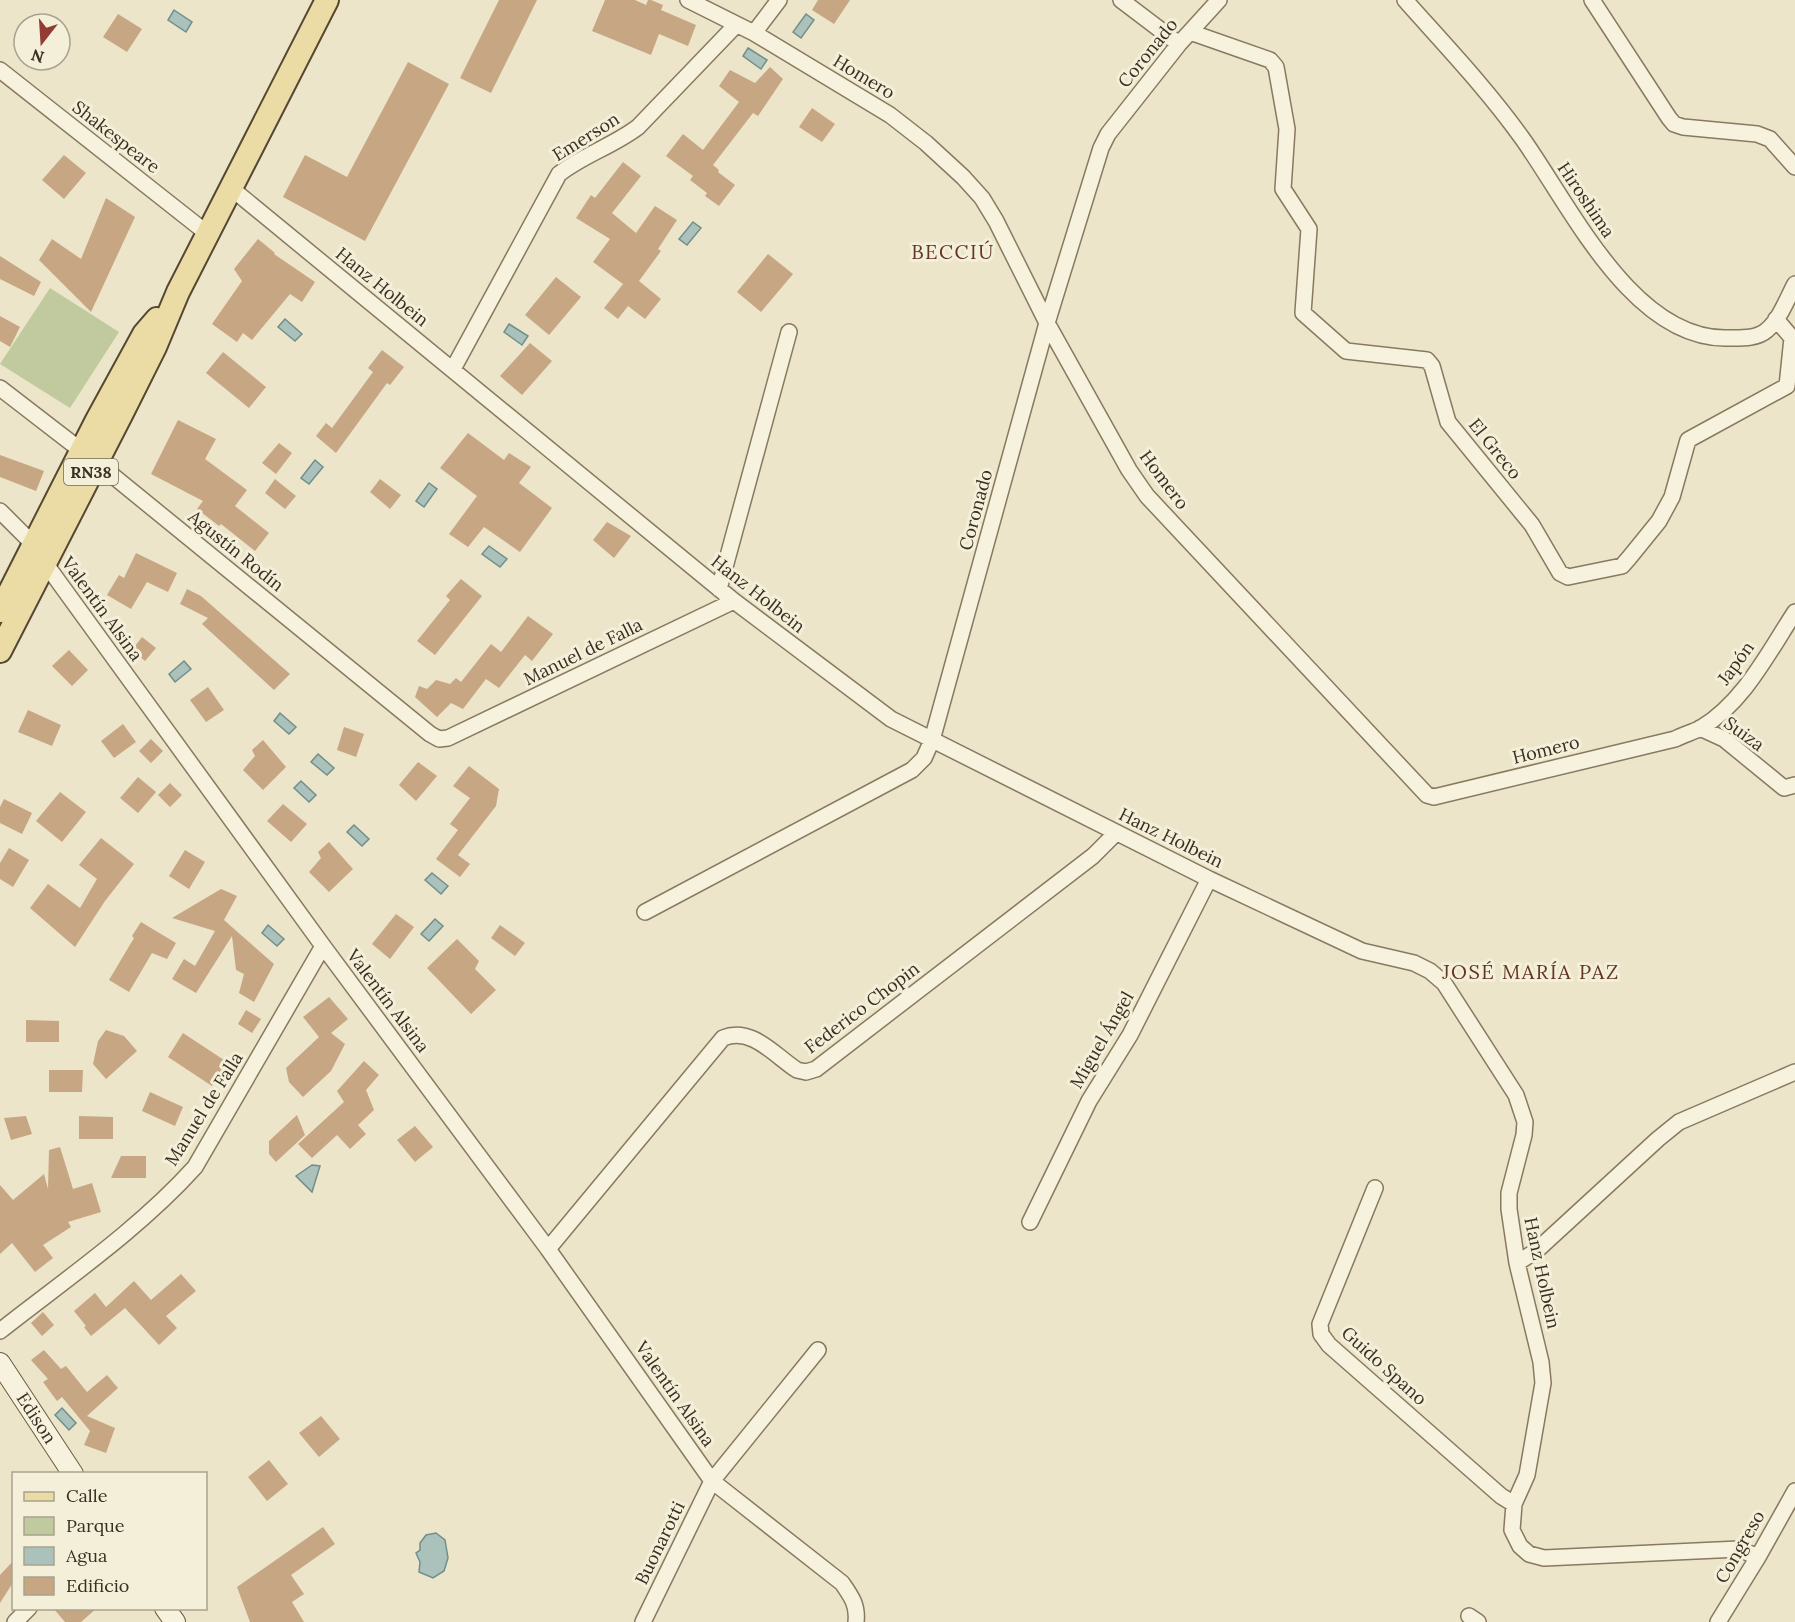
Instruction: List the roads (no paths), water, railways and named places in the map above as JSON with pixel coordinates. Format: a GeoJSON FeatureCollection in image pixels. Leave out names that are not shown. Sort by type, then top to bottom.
{"type":"FeatureCollection","features":[{"type":"Feature","properties":{"kind":"main road","name":"RN38"},"geometry":{"type":"LineString","coordinates":[[0,610],[33,544],[155,347],[178,292],[327,0]]}},
{"type":"Feature","properties":{"kind":"main road","name":"RN38"},"geometry":{"type":"LineString","coordinates":[[0,651],[45,563],[83,460]]}},
{"type":"Feature","properties":{"kind":"main road"},"geometry":{"type":"LineString","coordinates":[[0,630],[32,566],[33,544]]}},
{"type":"Feature","properties":{"kind":"street","name":"Homero"},"geometry":{"type":"LineString","coordinates":[[688,0],[754,33],[890,115],[926,143],[963,177],[982,198],[996,221],[1047,323],[1129,470],[1147,496],[1427,795],[1434,797],[1652,744],[1700,728]]}},
{"type":"Feature","properties":{"kind":"street"},"geometry":{"type":"LineString","coordinates":[[754,33],[779,0]]}},
{"type":"Feature","properties":{"kind":"street"},"geometry":{"type":"LineString","coordinates":[[1121,0],[1179,44]]}},
{"type":"Feature","properties":{"kind":"street","name":"Coronado"},"geometry":{"type":"LineString","coordinates":[[645,912],[912,770],[924,758],[932,740],[1047,323],[1101,148],[1108,134],[1179,44],[1219,0]]}},
{"type":"Feature","properties":{"kind":"street","name":"Hiroshima"},"geometry":{"type":"LineString","coordinates":[[1405,0],[1501,110],[1524,140],[1575,221],[1596,249],[1648,308],[1664,320],[1696,335],[1712,339],[1751,337],[1766,331],[1776,319]]}},
{"type":"Feature","properties":{"kind":"street"},"geometry":{"type":"LineString","coordinates":[[1592,0],[1674,124],[1683,127],[1757,134],[1770,139],[1795,167]]}},
{"type":"Feature","properties":{"kind":"street","name":"Emerson"},"geometry":{"type":"LineString","coordinates":[[453,369],[559,174],[567,167],[625,137],[638,127],[736,25]]}},
{"type":"Feature","properties":{"kind":"street","name":"El Greco"},"geometry":{"type":"LineString","coordinates":[[1190,32],[1270,60],[1276,67],[1287,129],[1283,189],[1309,229],[1303,313],[1346,351],[1427,360],[1432,366],[1448,422],[1532,525],[1560,573],[1568,577],[1622,566],[1659,521],[1672,497],[1688,440],[1782,391],[1787,386],[1792,338],[1776,319]]}},
{"type":"Feature","properties":{"kind":"street","name":"Shakespeare"},"geometry":{"type":"LineString","coordinates":[[0,70],[208,234]]}},
{"type":"Feature","properties":{"kind":"street","name":"Hanz Holbein"},"geometry":{"type":"LineString","coordinates":[[231,188],[719,589],[891,719],[1209,879],[1362,951],[1414,963],[1430,971],[1444,983],[1516,1095],[1522,1110],[1524,1135],[1509,1193],[1509,1209],[1517,1263],[1541,1362],[1543,1383],[1527,1475],[1514,1504],[1512,1530],[1520,1546],[1529,1554],[1544,1558],[1739,1549],[1758,1557]]}},
{"type":"Feature","properties":{"kind":"street"},"geometry":{"type":"LineString","coordinates":[[1776,319],[1795,284]]}},
{"type":"Feature","properties":{"kind":"street"},"geometry":{"type":"LineString","coordinates":[[719,589],[789,332]]}},
{"type":"Feature","properties":{"kind":"street","name":"Agustín Rodín"},"geometry":{"type":"LineString","coordinates":[[0,388],[83,460],[430,735],[439,739],[448,738]]}},
{"type":"Feature","properties":{"kind":"street","name":"Valentín Alsina"},"geometry":{"type":"LineString","coordinates":[[0,511],[33,544],[323,946],[548,1249],[712,1481],[842,1583],[858,1610],[856,1622]]}},
{"type":"Feature","properties":{"kind":"street","name":"Manuel de Falla"},"geometry":{"type":"LineString","coordinates":[[448,738],[734,601]]}},
{"type":"Feature","properties":{"kind":"street","name":"Japón"},"geometry":{"type":"LineString","coordinates":[[1700,728],[1727,707],[1742,691],[1795,612]]}},
{"type":"Feature","properties":{"kind":"street","name":"Suiza"},"geometry":{"type":"LineString","coordinates":[[1700,728],[1724,739],[1784,788],[1795,785]]}},
{"type":"Feature","properties":{"kind":"street","name":"Federico Chopin"},"geometry":{"type":"LineString","coordinates":[[548,1249],[723,1038],[741,1034],[753,1038],[797,1070],[806,1072],[816,1069],[1093,856],[1116,833]]}},
{"type":"Feature","properties":{"kind":"street","name":"Miguel Ángel"},"geometry":{"type":"LineString","coordinates":[[1030,1222],[1089,1101],[1130,1035],[1209,879]]}},
{"type":"Feature","properties":{"kind":"street","name":"Manuel de Falla"},"geometry":{"type":"LineString","coordinates":[[0,1331],[137,1223],[172,1192],[195,1167],[323,946]]}},
{"type":"Feature","properties":{"kind":"street"},"geometry":{"type":"LineString","coordinates":[[1517,1263],[1536,1251],[1679,1122],[1795,1072]]}},
{"type":"Feature","properties":{"kind":"street","name":"Guido Spano"},"geometry":{"type":"LineString","coordinates":[[1375,1188],[1320,1324],[1321,1334],[1329,1345],[1501,1496],[1514,1504]]}},
{"type":"Feature","properties":{"kind":"street"},"geometry":{"type":"LineString","coordinates":[[712,1481],[818,1350]]}},
{"type":"Feature","properties":{"kind":"street","name":"Edison"},"geometry":{"type":"LineString","coordinates":[[0,1363],[72,1472]]}},
{"type":"Feature","properties":{"kind":"street","name":"Buonarotti"},"geometry":{"type":"LineString","coordinates":[[643,1622],[712,1481]]}},
{"type":"Feature","properties":{"kind":"street","name":"Congreso"},"geometry":{"type":"LineString","coordinates":[[1718,1622],[1795,1491]]}},
{"type":"Feature","properties":{"kind":"street"},"geometry":{"type":"LineString","coordinates":[[15,1622],[27,1610]]}},
{"type":"Feature","properties":{"kind":"water"},"geometry":{"type":"Polygon","coordinates":[[[174,10],[192,22],[186,32],[168,20],[174,10]]]}},
{"type":"Feature","properties":{"kind":"water"},"geometry":{"type":"Polygon","coordinates":[[[806,14],[814,20],[801,38],[793,32],[806,14]]]}},
{"type":"Feature","properties":{"kind":"water"},"geometry":{"type":"Polygon","coordinates":[[[748,48],[767,60],[761,69],[743,56],[748,48]]]}},
{"type":"Feature","properties":{"kind":"water"},"geometry":{"type":"Polygon","coordinates":[[[693,222],[701,228],[687,245],[679,239],[693,222]]]}},
{"type":"Feature","properties":{"kind":"water"},"geometry":{"type":"Polygon","coordinates":[[[285,319],[302,334],[295,341],[278,327],[285,319]]]}},
{"type":"Feature","properties":{"kind":"water"},"geometry":{"type":"Polygon","coordinates":[[[509,324],[528,336],[522,345],[504,332],[509,324]]]}},
{"type":"Feature","properties":{"kind":"water"},"geometry":{"type":"Polygon","coordinates":[[[315,460],[323,467],[309,484],[301,478],[315,460]]]}},
{"type":"Feature","properties":{"kind":"water"},"geometry":{"type":"Polygon","coordinates":[[[429,483],[437,489],[424,507],[416,501],[429,483]]]}},
{"type":"Feature","properties":{"kind":"water"},"geometry":{"type":"Polygon","coordinates":[[[489,546],[507,559],[500,567],[482,554],[489,546]]]}},
{"type":"Feature","properties":{"kind":"water"},"geometry":{"type":"Polygon","coordinates":[[[184,661],[191,669],[175,682],[169,674],[184,661]]]}},
{"type":"Feature","properties":{"kind":"water"},"geometry":{"type":"Polygon","coordinates":[[[280,713],[296,727],[289,734],[274,721],[280,713]]]}},
{"type":"Feature","properties":{"kind":"water"},"geometry":{"type":"Polygon","coordinates":[[[318,754],[334,768],[327,775],[311,762],[318,754]]]}},
{"type":"Feature","properties":{"kind":"water"},"geometry":{"type":"Polygon","coordinates":[[[301,781],[316,795],[309,802],[294,788],[301,781]]]}},
{"type":"Feature","properties":{"kind":"water"},"geometry":{"type":"Polygon","coordinates":[[[354,825],[369,839],[362,846],[347,832],[354,825]]]}},
{"type":"Feature","properties":{"kind":"water"},"geometry":{"type":"Polygon","coordinates":[[[432,873],[448,886],[441,894],[425,880],[432,873]]]}},
{"type":"Feature","properties":{"kind":"water"},"geometry":{"type":"Polygon","coordinates":[[[435,919],[443,926],[429,941],[421,934],[435,919]]]}},
{"type":"Feature","properties":{"kind":"water"},"geometry":{"type":"Polygon","coordinates":[[[268,925],[284,939],[277,946],[262,933],[268,925]]]}},
{"type":"Feature","properties":{"kind":"water"},"geometry":{"type":"Polygon","coordinates":[[[312,1165],[320,1166],[312,1192],[296,1176],[312,1165]]]}},
{"type":"Feature","properties":{"kind":"water"},"geometry":{"type":"Polygon","coordinates":[[[62,1408],[76,1423],[69,1430],[55,1415],[62,1408]]]}},
{"type":"Feature","properties":{"kind":"water"},"geometry":{"type":"Polygon","coordinates":[[[436,1533],[445,1540],[448,1558],[444,1571],[433,1578],[419,1572],[420,1562],[416,1553],[420,1550],[420,1543],[426,1535],[436,1533]]]}},
{"type":"Feature","properties":{"kind":"district","name":"BECCIÚ"},"geometry":{"type":"Point","coordinates":[953,252]}},
{"type":"Feature","properties":{"kind":"district","name":"JOSÉ MARÍA PAZ"},"geometry":{"type":"Point","coordinates":[1531,972]}}]}
